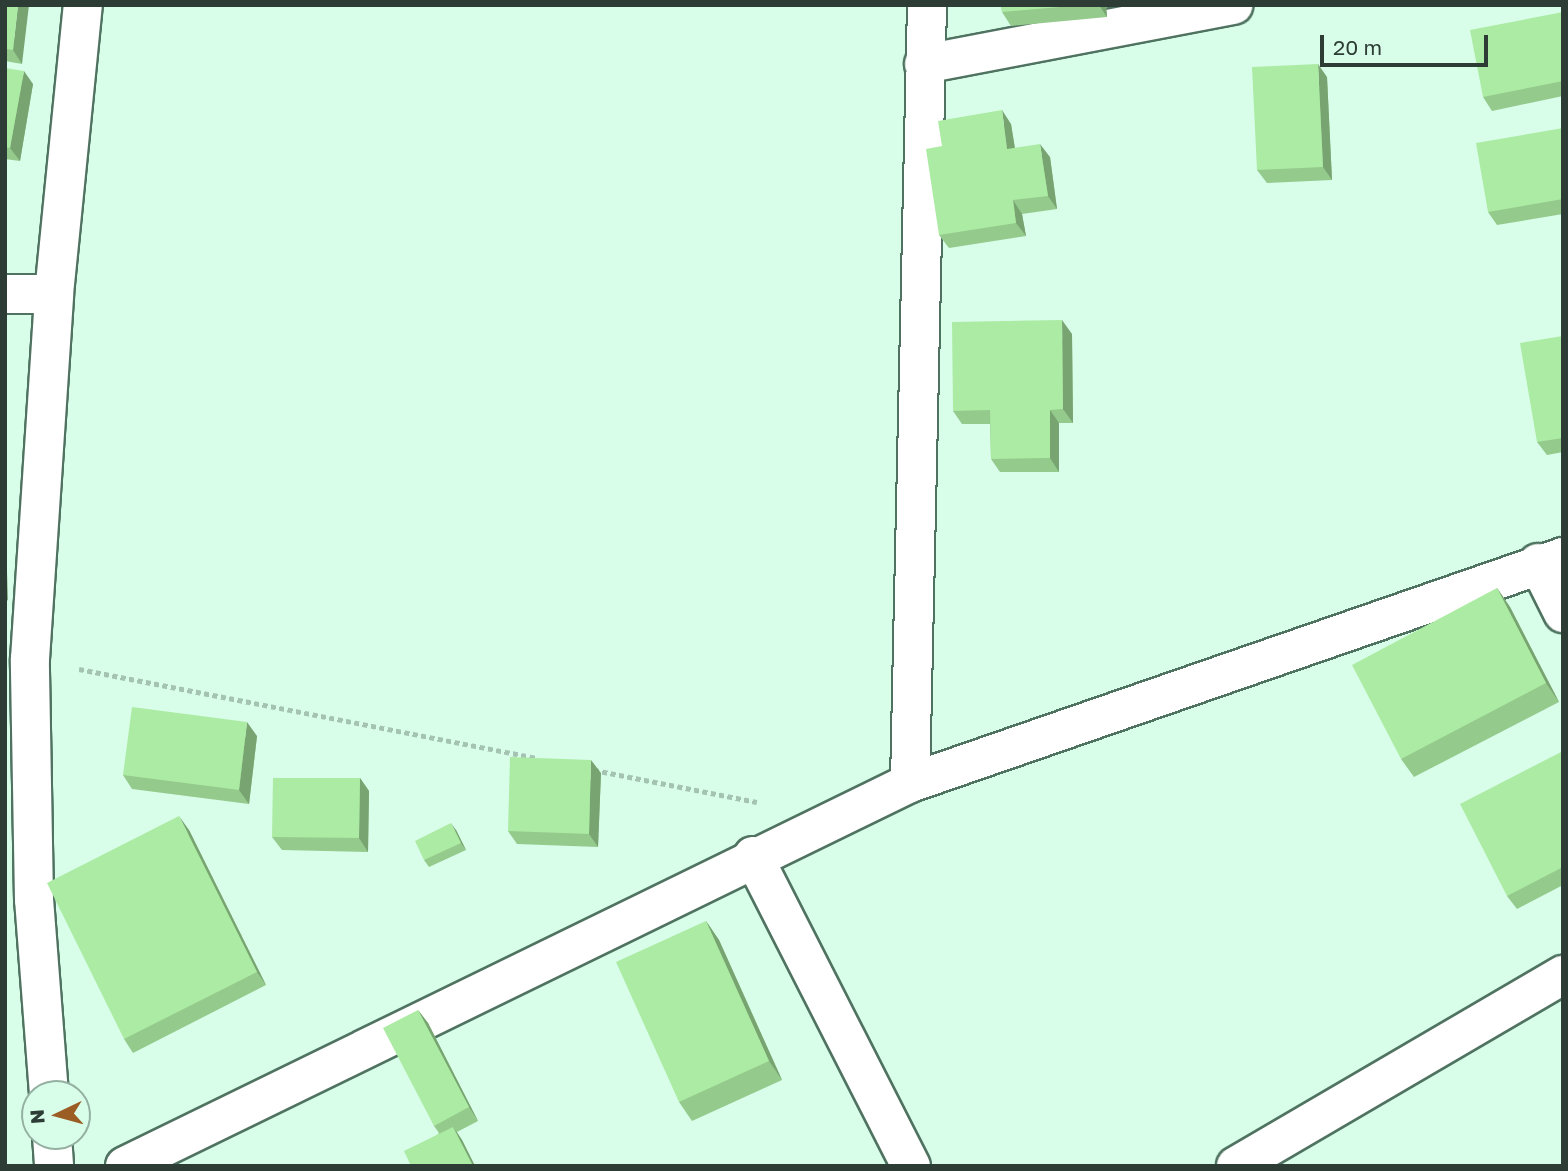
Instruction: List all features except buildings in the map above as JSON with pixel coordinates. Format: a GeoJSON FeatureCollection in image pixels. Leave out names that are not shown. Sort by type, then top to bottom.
{"type":"FeatureCollection","features":[{"type":"Feature","properties":{"kind":"street"},"geometry":{"type":"LineString","coordinates":[[48,1080],[34,900],[30,659],[54,294],[83,5]]}},
{"type":"Feature","properties":{"kind":"street"},"geometry":{"type":"LineString","coordinates":[[910,783],[924,64],[928,5]]}},
{"type":"Feature","properties":{"kind":"street"},"geometry":{"type":"LineString","coordinates":[[924,64],[1233,5]]}},
{"type":"Feature","properties":{"kind":"street"},"geometry":{"type":"LineString","coordinates":[[5,295],[54,294]]}},
{"type":"Feature","properties":{"kind":"street"},"geometry":{"type":"LineString","coordinates":[[125,1166],[753,856],[910,783],[1550,560],[1563,613]]}},
{"type":"Feature","properties":{"kind":"street"},"geometry":{"type":"LineString","coordinates":[[753,856],[911,1166]]}},
{"type":"Feature","properties":{"kind":"street"},"geometry":{"type":"LineString","coordinates":[[1236,1166],[1563,975]]}},
{"type":"Feature","properties":{"kind":"path"},"geometry":{"type":"LineString","coordinates":[[30,659],[550,761]]}},
{"type":"Feature","properties":{"kind":"path"},"geometry":{"type":"LineString","coordinates":[[591,769],[837,817]]}}]}
